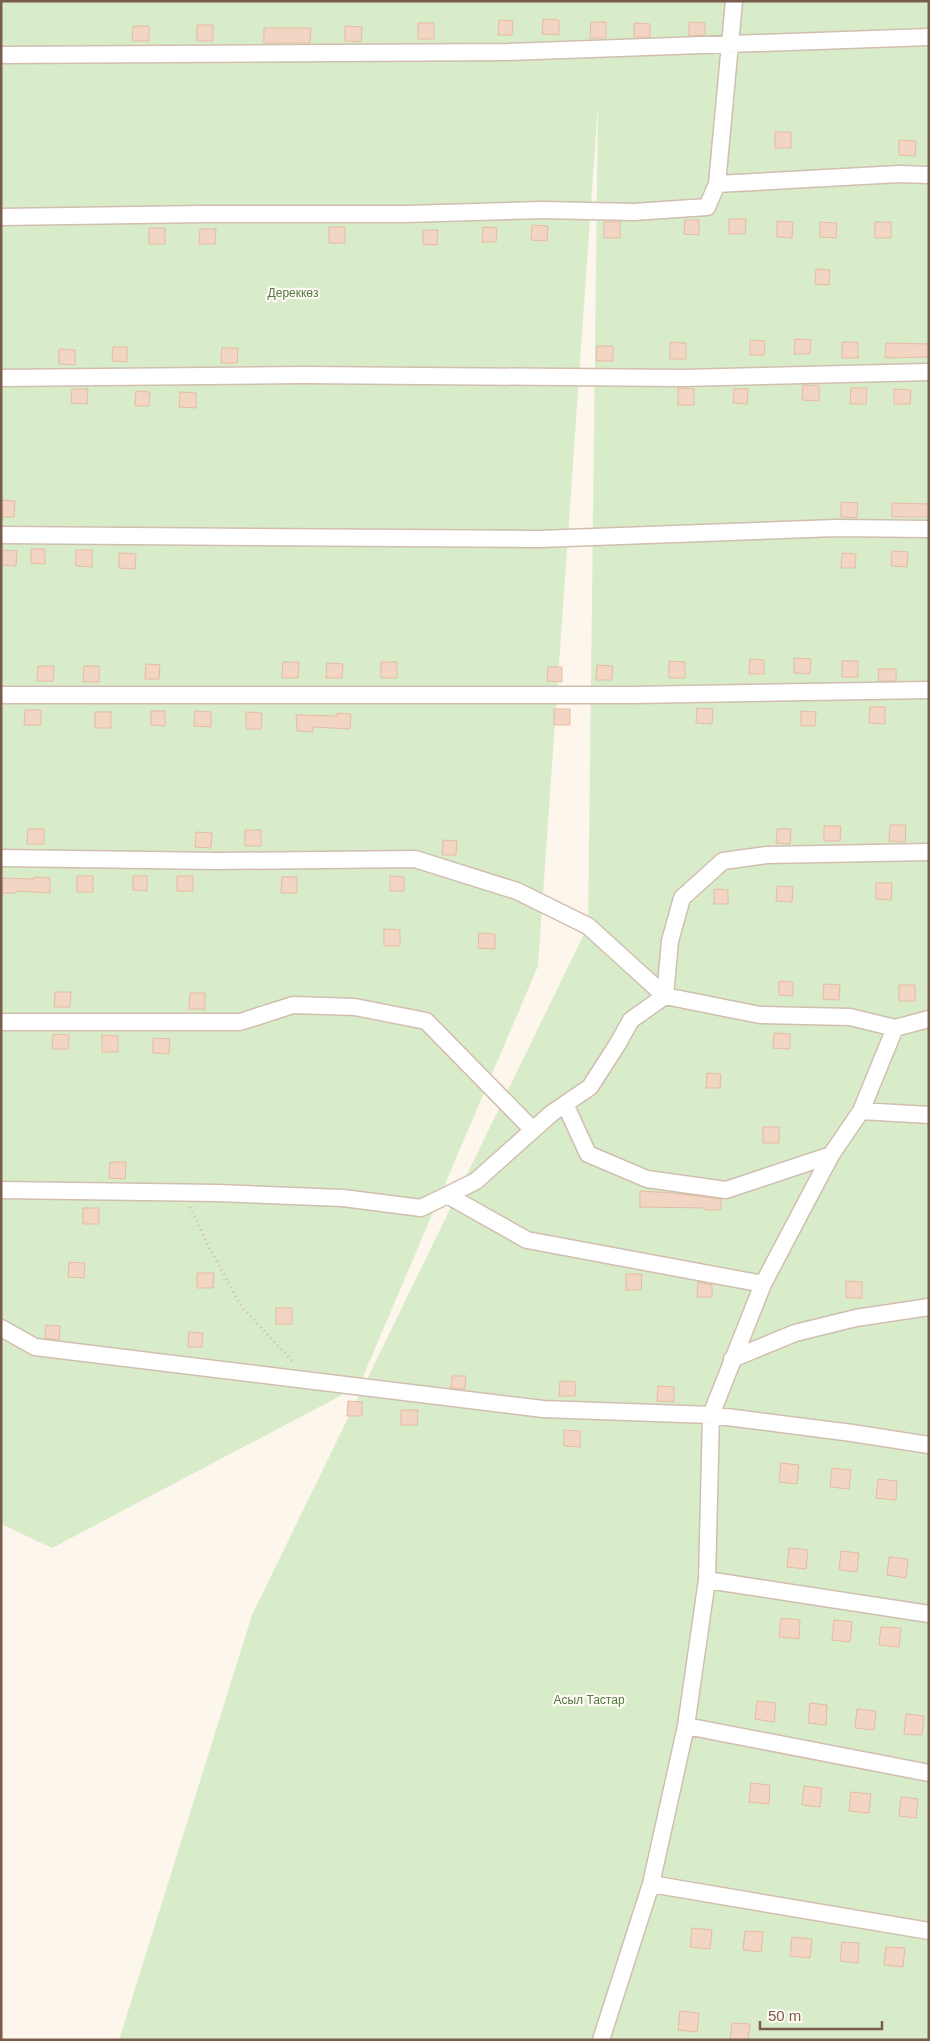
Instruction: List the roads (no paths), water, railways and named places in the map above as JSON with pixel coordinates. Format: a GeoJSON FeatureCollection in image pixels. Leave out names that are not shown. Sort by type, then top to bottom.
{"type":"FeatureCollection","features":[{"type":"Feature","properties":{"kind":"street"},"geometry":{"type":"LineString","coordinates":[[1,217],[406,214],[542,210],[634,212],[707,207],[717,184],[734,1]]}},
{"type":"Feature","properties":{"kind":"street"},"geometry":{"type":"LineString","coordinates":[[1,55],[507,52],[929,38]]}},
{"type":"Feature","properties":{"kind":"street"},"geometry":{"type":"LineString","coordinates":[[717,184],[929,174]]}},
{"type":"Feature","properties":{"kind":"street"},"geometry":{"type":"LineString","coordinates":[[1,378],[304,375],[682,378],[929,372]]}},
{"type":"Feature","properties":{"kind":"street"},"geometry":{"type":"LineString","coordinates":[[1,535],[539,539],[836,528],[929,529]]}},
{"type":"Feature","properties":{"kind":"street"},"geometry":{"type":"LineString","coordinates":[[1,695],[613,695],[929,690]]}},
{"type":"Feature","properties":{"kind":"street"},"geometry":{"type":"LineString","coordinates":[[1,1190],[343,1198],[420,1208],[476,1181],[533,1130],[590,1087],[631,1020],[664,996],[670,941],[682,898],[724,861],[768,855],[929,852]]}},
{"type":"Feature","properties":{"kind":"street"},"geometry":{"type":"LineString","coordinates":[[1,858],[218,861],[415,859],[517,891],[588,926],[664,996],[760,1015],[850,1017],[895,1028],[929,1019]]}},
{"type":"Feature","properties":{"kind":"street"},"geometry":{"type":"LineString","coordinates":[[1,1022],[240,1022],[293,1005],[355,1008],[426,1021],[533,1130]]}},
{"type":"Feature","properties":{"kind":"street"},"geometry":{"type":"LineString","coordinates":[[602,2040],[651,1884],[686,1726],[707,1580],[711,1415],[763,1284],[831,1155],[861,1111],[895,1028]]}},
{"type":"Feature","properties":{"kind":"street"},"geometry":{"type":"LineString","coordinates":[[565,1104],[588,1154],[647,1179],[726,1190],[831,1155]]}},
{"type":"Feature","properties":{"kind":"street"},"geometry":{"type":"LineString","coordinates":[[861,1111],[929,1115]]}},
{"type":"Feature","properties":{"kind":"street"},"geometry":{"type":"LineString","coordinates":[[447,1195],[527,1240],[763,1284]]}},
{"type":"Feature","properties":{"kind":"street"},"geometry":{"type":"LineString","coordinates":[[732,1359],[795,1333],[856,1318],[929,1306]]}},
{"type":"Feature","properties":{"kind":"street"},"geometry":{"type":"LineString","coordinates":[[1,1328],[35,1347],[543,1409],[711,1415],[929,1445]]}},
{"type":"Feature","properties":{"kind":"street"},"geometry":{"type":"LineString","coordinates":[[707,1580],[929,1614]]}},
{"type":"Feature","properties":{"kind":"street"},"geometry":{"type":"LineString","coordinates":[[686,1726],[929,1773]]}},
{"type":"Feature","properties":{"kind":"street"},"geometry":{"type":"LineString","coordinates":[[651,1884],[929,1931]]}},
{"type":"Feature","properties":{"kind":"park label","name":"Дереккөз"},"geometry":{"type":"Point","coordinates":[293,293]}},
{"type":"Feature","properties":{"kind":"park label","name":"Асыл Тастар"},"geometry":{"type":"Point","coordinates":[589,1700]}}]}
